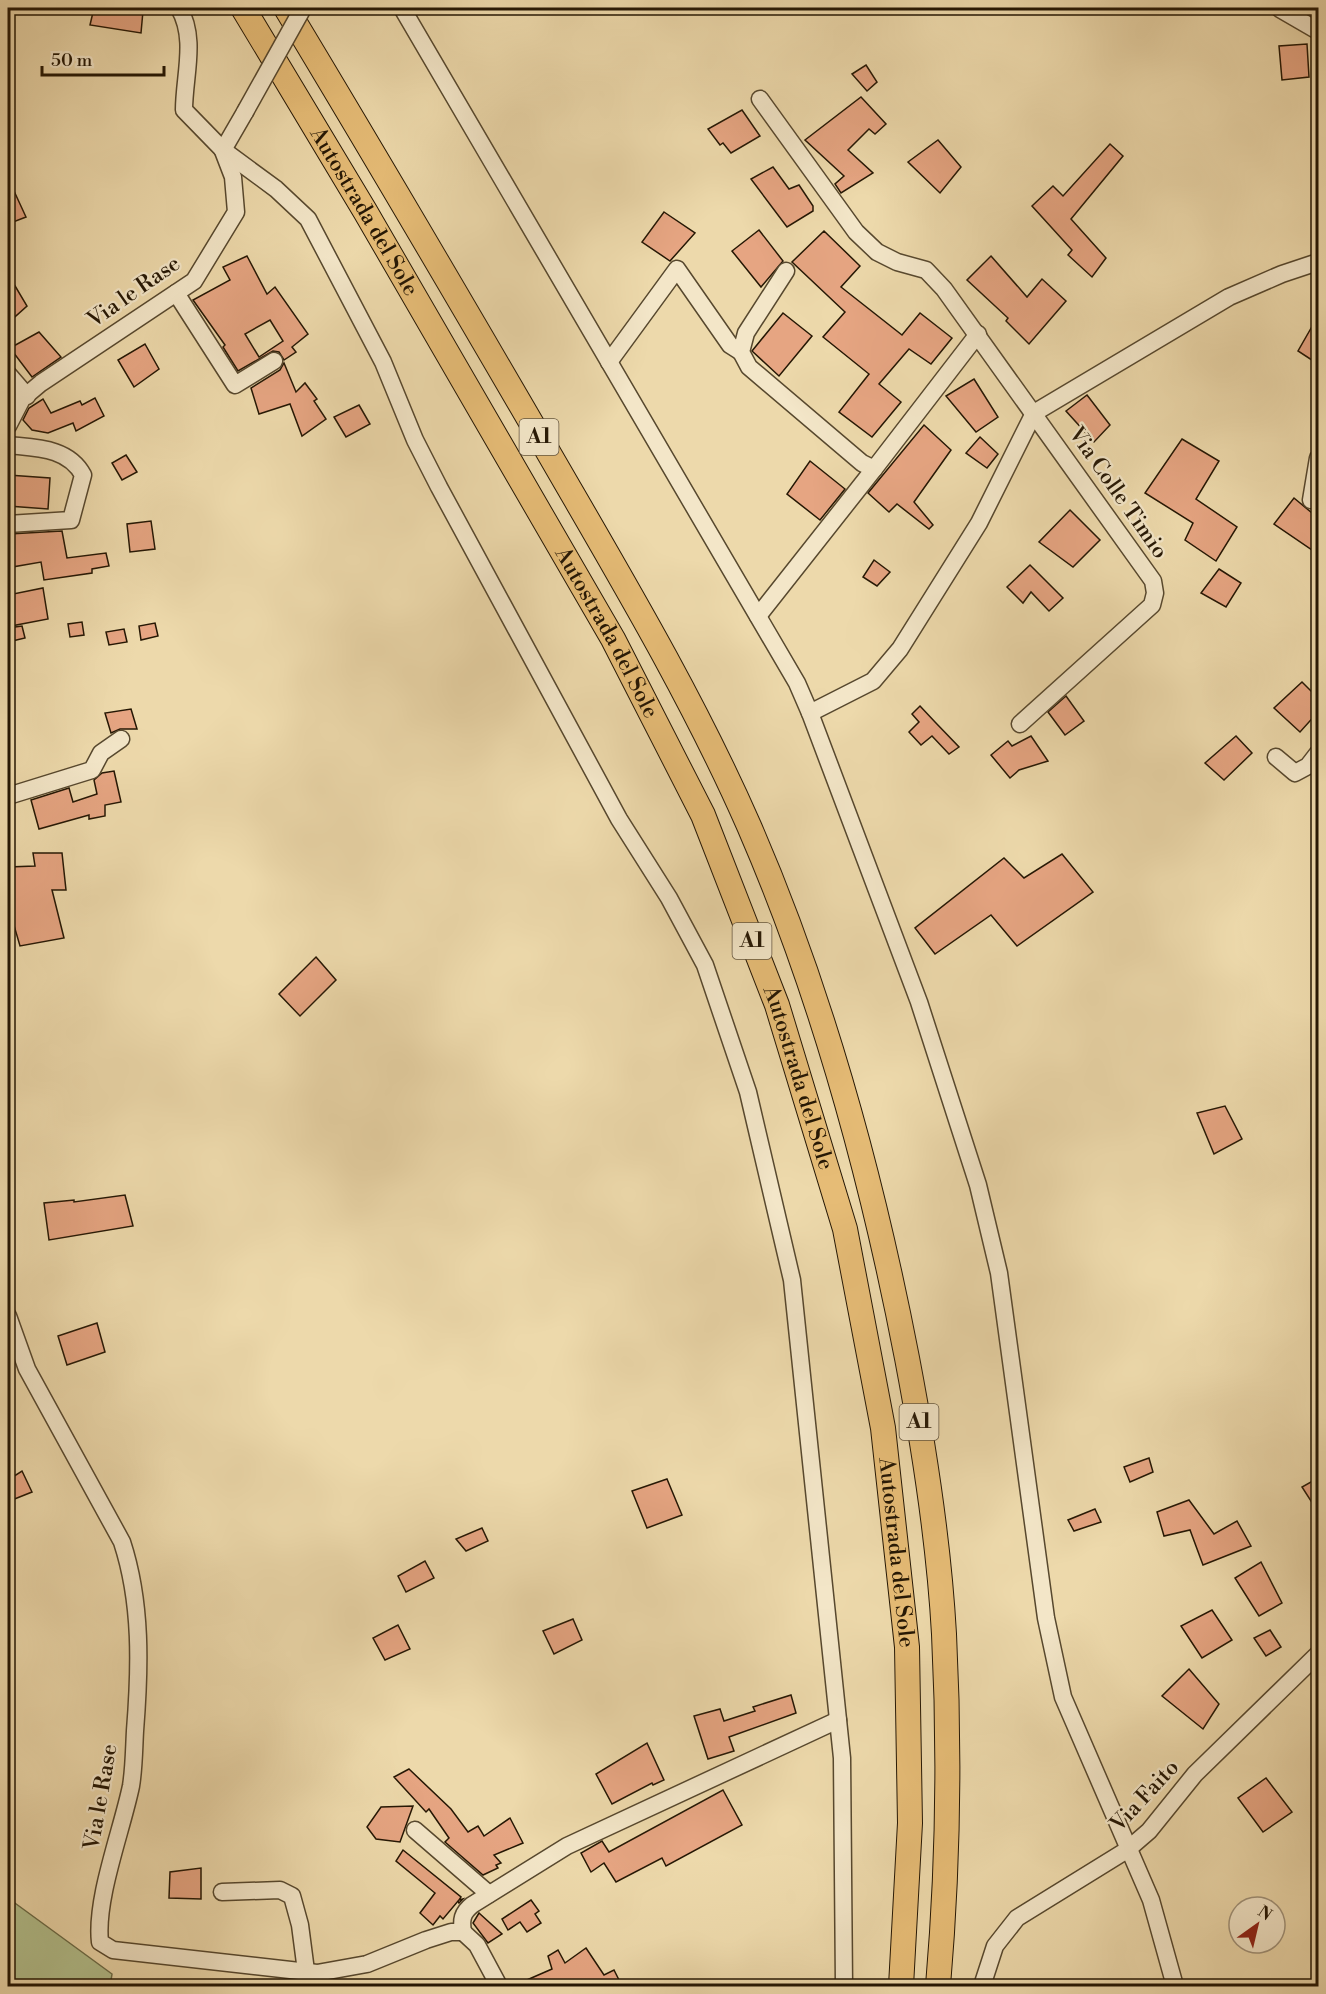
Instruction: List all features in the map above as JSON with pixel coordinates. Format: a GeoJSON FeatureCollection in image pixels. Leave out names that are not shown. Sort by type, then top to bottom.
{"type":"FeatureCollection","features":[{"type":"Feature","properties":{"kind":"highway","name":"Autostrada del Sole"},"geometry":{"type":"LineString","coordinates":[[243,8],[365,211],[613,639],[703,814],[777,1005],[845,1229],[883,1428],[907,1647],[910,1823],[901,1986]]}},
{"type":"Feature","properties":{"kind":"highway","name":"Autostrada del Sole"},"geometry":{"type":"LineString","coordinates":[[286,8],[443,270],[618,572],[688,700],[746,820],[808,979],[852,1119],[887,1255],[922,1439],[944,1630],[947,1770],[946,1888],[938,1986]]}},
{"type":"Feature","properties":{"kind":"street"},"geometry":{"type":"LineString","coordinates":[[179,8],[185,18],[188,35],[184,110],[223,150],[276,189],[308,219],[383,362],[415,440],[439,487],[619,819],[669,898],[705,965],[748,1092],[792,1280],[842,1758],[844,1986]]}},
{"type":"Feature","properties":{"kind":"street"},"geometry":{"type":"LineString","coordinates":[[223,150],[303,8]]}},
{"type":"Feature","properties":{"kind":"street"},"geometry":{"type":"LineString","coordinates":[[402,8],[797,683],[810,713],[919,1002],[978,1185],[999,1273],[1046,1618],[1063,1697],[1127,1850],[1151,1900],[1175,1986]]}},
{"type":"Feature","properties":{"kind":"street"},"geometry":{"type":"LineString","coordinates":[[1280,9],[1318,31]]}},
{"type":"Feature","properties":{"kind":"street","name":"Via Colle Timio"},"geometry":{"type":"LineString","coordinates":[[760,99],[856,232],[877,252],[897,262],[926,270],[978,334],[1153,581],[1155,593],[1152,605],[1020,724]]}},
{"type":"Feature","properties":{"kind":"street","name":"Via le Rase"},"geometry":{"type":"LineString","coordinates":[[8,426],[27,396],[41,383],[194,281],[236,212],[233,177],[223,150]]}},
{"type":"Feature","properties":{"kind":"street"},"geometry":{"type":"LineString","coordinates":[[810,713],[873,681],[900,649],[979,523],[1034,413],[1229,297],[1282,274],[1318,262]]}},
{"type":"Feature","properties":{"kind":"street"},"geometry":{"type":"LineString","coordinates":[[609,362],[678,269],[730,345],[741,352],[749,367],[862,463],[874,469]]}},
{"type":"Feature","properties":{"kind":"street"},"geometry":{"type":"LineString","coordinates":[[741,352],[746,333],[786,271]]}},
{"type":"Feature","properties":{"kind":"street"},"geometry":{"type":"LineString","coordinates":[[176,293],[235,385],[274,361]]}},
{"type":"Feature","properties":{"kind":"street"},"geometry":{"type":"LineString","coordinates":[[758,616],[978,334]]}},
{"type":"Feature","properties":{"kind":"street"},"geometry":{"type":"LineString","coordinates":[[8,374],[27,396]]}},
{"type":"Feature","properties":{"kind":"street"},"geometry":{"type":"LineString","coordinates":[[8,445],[52,450],[72,460],[83,475],[70,519],[8,524]]}},
{"type":"Feature","properties":{"kind":"street"},"geometry":{"type":"LineString","coordinates":[[1311,500],[1318,458]]}},
{"type":"Feature","properties":{"kind":"street"},"geometry":{"type":"LineString","coordinates":[[8,796],[92,770],[101,753],[121,739]]}},
{"type":"Feature","properties":{"kind":"street"},"geometry":{"type":"LineString","coordinates":[[1276,757],[1295,773],[1308,766],[1318,753]]}},
{"type":"Feature","properties":{"kind":"street","name":"Via le Rase"},"geometry":{"type":"LineString","coordinates":[[8,1316],[27,1370],[122,1542],[129,1563],[137,1615],[139,1688],[131,1784],[109,1873],[99,1930],[100,1942],[113,1950],[306,1971],[337,1971],[367,1964],[434,1937],[452,1932],[463,1932]]}},
{"type":"Feature","properties":{"kind":"street","name":"Via Faito"},"geometry":{"type":"LineString","coordinates":[[982,1986],[995,1946],[1017,1918],[1127,1850],[1149,1831],[1195,1774],[1318,1653]]}},
{"type":"Feature","properties":{"kind":"street"},"geometry":{"type":"LineString","coordinates":[[499,1986],[477,1945],[463,1932],[461,1921],[464,1911],[489,1893],[567,1846],[838,1720]]}},
{"type":"Feature","properties":{"kind":"street"},"geometry":{"type":"LineString","coordinates":[[415,1830],[489,1893]]}},
{"type":"Feature","properties":{"kind":"street"},"geometry":{"type":"LineString","coordinates":[[222,1892],[280,1890],[292,1896],[300,1924],[306,1971]]}},
{"type":"Feature","properties":{"kind":"green space"},"geometry":{"type":"Polygon","coordinates":[[[8,1898],[112,1974],[110,1986],[8,1986],[8,1898]]]}},
{"type":"Feature","properties":{"kind":"building"},"geometry":{"type":"Polygon","coordinates":[[[94,8],[125,8],[143,11],[141,33],[90,25],[94,8]]]}},
{"type":"Feature","properties":{"kind":"building"},"geometry":{"type":"Polygon","coordinates":[[[1307,44],[1309,77],[1282,80],[1279,46],[1307,44]]]}},
{"type":"Feature","properties":{"kind":"building"},"geometry":{"type":"Polygon","coordinates":[[[866,65],[877,82],[867,91],[852,74],[866,65]]]}},
{"type":"Feature","properties":{"kind":"building"},"geometry":{"type":"Polygon","coordinates":[[[861,97],[886,124],[875,134],[869,129],[848,150],[873,173],[841,193],[835,184],[844,176],[805,140],[861,97]]]}},
{"type":"Feature","properties":{"kind":"building"},"geometry":{"type":"Polygon","coordinates":[[[742,110],[760,136],[731,153],[723,143],[720,145],[708,129],[742,110]]]}},
{"type":"Feature","properties":{"kind":"building"},"geometry":{"type":"Polygon","coordinates":[[[938,140],[961,167],[940,193],[908,162],[938,140]]]}},
{"type":"Feature","properties":{"kind":"building"},"geometry":{"type":"Polygon","coordinates":[[[1110,144],[1123,156],[1071,219],[1106,258],[1092,277],[1068,255],[1072,250],[1032,206],[1053,186],[1063,196],[1110,144]]]}},
{"type":"Feature","properties":{"kind":"building"},"geometry":{"type":"Polygon","coordinates":[[[773,167],[789,189],[799,185],[813,206],[813,211],[787,227],[751,179],[773,167]]]}},
{"type":"Feature","properties":{"kind":"building"},"geometry":{"type":"Polygon","coordinates":[[[8,178],[26,217],[8,224],[8,178]]]}},
{"type":"Feature","properties":{"kind":"building"},"geometry":{"type":"Polygon","coordinates":[[[664,212],[695,233],[670,261],[642,242],[664,212]]]}},
{"type":"Feature","properties":{"kind":"building"},"geometry":{"type":"Polygon","coordinates":[[[759,230],[783,261],[761,287],[732,251],[759,230]]]}},
{"type":"Feature","properties":{"kind":"building"},"geometry":{"type":"Polygon","coordinates":[[[824,231],[860,266],[841,287],[902,335],[920,313],[952,338],[931,364],[909,349],[879,384],[901,402],[872,437],[839,412],[869,374],[823,337],[845,312],[792,262],[824,231]]]}},
{"type":"Feature","properties":{"kind":"building"},"geometry":{"type":"Polygon","coordinates":[[[247,256],[267,294],[275,287],[308,334],[292,347],[296,352],[284,360],[279,352],[273,351],[238,371],[223,347],[225,345],[193,300],[230,280],[223,267],[247,256]],[[270,320],[245,334],[259,357],[283,341],[270,320]]]}},
{"type":"Feature","properties":{"kind":"building"},"geometry":{"type":"Polygon","coordinates":[[[991,256],[1027,297],[1042,279],[1066,301],[1029,344],[1006,321],[1008,318],[967,280],[991,256]]]}},
{"type":"Feature","properties":{"kind":"building"},"geometry":{"type":"Polygon","coordinates":[[[8,274],[27,306],[8,323],[8,274]]]}},
{"type":"Feature","properties":{"kind":"building"},"geometry":{"type":"Polygon","coordinates":[[[783,313],[812,336],[779,376],[752,351],[783,313]]]}},
{"type":"Feature","properties":{"kind":"building"},"geometry":{"type":"Polygon","coordinates":[[[1318,316],[1318,364],[1298,351],[1318,316]]]}},
{"type":"Feature","properties":{"kind":"building"},"geometry":{"type":"Polygon","coordinates":[[[39,332],[61,357],[32,377],[10,348],[39,332]]]}},
{"type":"Feature","properties":{"kind":"building"},"geometry":{"type":"Polygon","coordinates":[[[145,344],[159,369],[134,387],[118,360],[145,344]]]}},
{"type":"Feature","properties":{"kind":"building"},"geometry":{"type":"Polygon","coordinates":[[[284,363],[296,392],[305,383],[317,399],[314,401],[326,419],[302,436],[290,404],[259,414],[251,388],[280,370],[284,363]]]}},
{"type":"Feature","properties":{"kind":"building"},"geometry":{"type":"Polygon","coordinates":[[[974,379],[998,417],[976,432],[946,396],[974,379]]]}},
{"type":"Feature","properties":{"kind":"building"},"geometry":{"type":"Polygon","coordinates":[[[1087,395],[1110,425],[1094,442],[1066,411],[1087,395]]]}},
{"type":"Feature","properties":{"kind":"building"},"geometry":{"type":"Polygon","coordinates":[[[95,398],[104,416],[76,431],[73,423],[48,433],[32,430],[23,420],[29,408],[43,399],[51,413],[80,401],[82,405],[95,398]]]}},
{"type":"Feature","properties":{"kind":"building"},"geometry":{"type":"Polygon","coordinates":[[[359,405],[370,424],[346,437],[334,417],[359,405]]]}},
{"type":"Feature","properties":{"kind":"building"},"geometry":{"type":"Polygon","coordinates":[[[924,425],[951,450],[914,502],[933,525],[929,529],[897,504],[889,512],[868,493],[924,425]]]}},
{"type":"Feature","properties":{"kind":"building"},"geometry":{"type":"Polygon","coordinates":[[[980,437],[998,454],[987,468],[966,453],[980,437]]]}},
{"type":"Feature","properties":{"kind":"building"},"geometry":{"type":"Polygon","coordinates":[[[1182,439],[1219,461],[1196,499],[1237,527],[1216,561],[1185,540],[1193,523],[1145,493],[1182,439]]]}},
{"type":"Feature","properties":{"kind":"building"},"geometry":{"type":"Polygon","coordinates":[[[126,455],[137,472],[122,480],[112,463],[126,455]]]}},
{"type":"Feature","properties":{"kind":"building"},"geometry":{"type":"Polygon","coordinates":[[[810,461],[845,489],[820,520],[787,494],[810,461]]]}},
{"type":"Feature","properties":{"kind":"building"},"geometry":{"type":"Polygon","coordinates":[[[8,475],[50,478],[48,509],[8,506],[8,475]]]}},
{"type":"Feature","properties":{"kind":"building"},"geometry":{"type":"Polygon","coordinates":[[[1294,498],[1318,518],[1318,554],[1274,524],[1294,498]]]}},
{"type":"Feature","properties":{"kind":"building"},"geometry":{"type":"Polygon","coordinates":[[[1070,510],[1100,540],[1073,567],[1039,542],[1070,510]]]}},
{"type":"Feature","properties":{"kind":"building"},"geometry":{"type":"Polygon","coordinates":[[[151,521],[155,549],[130,552],[127,524],[151,521]]]}},
{"type":"Feature","properties":{"kind":"building"},"geometry":{"type":"Polygon","coordinates":[[[62,531],[67,558],[106,553],[109,566],[92,569],[92,573],[44,580],[41,562],[12,567],[9,534],[62,531]]]}},
{"type":"Feature","properties":{"kind":"building"},"geometry":{"type":"Polygon","coordinates":[[[874,560],[890,572],[877,586],[863,577],[874,560]]]}},
{"type":"Feature","properties":{"kind":"building"},"geometry":{"type":"Polygon","coordinates":[[[1030,565],[1063,598],[1049,611],[1031,592],[1023,603],[1007,587],[1030,565]]]}},
{"type":"Feature","properties":{"kind":"building"},"geometry":{"type":"Polygon","coordinates":[[[1219,569],[1241,583],[1226,607],[1201,593],[1219,569]]]}},
{"type":"Feature","properties":{"kind":"building"},"geometry":{"type":"Polygon","coordinates":[[[43,588],[48,619],[11,626],[8,595],[43,588]]]}},
{"type":"Feature","properties":{"kind":"building"},"geometry":{"type":"Polygon","coordinates":[[[82,622],[84,635],[70,637],[68,624],[82,622]]]}},
{"type":"Feature","properties":{"kind":"building"},"geometry":{"type":"Polygon","coordinates":[[[155,623],[158,636],[141,640],[139,626],[155,623]]]}},
{"type":"Feature","properties":{"kind":"building"},"geometry":{"type":"Polygon","coordinates":[[[22,626],[25,638],[8,642],[8,628],[22,626]]]}},
{"type":"Feature","properties":{"kind":"building"},"geometry":{"type":"Polygon","coordinates":[[[124,629],[127,642],[109,645],[106,632],[124,629]]]}},
{"type":"Feature","properties":{"kind":"building"},"geometry":{"type":"Polygon","coordinates":[[[1302,682],[1318,698],[1318,712],[1300,732],[1274,708],[1302,682]]]}},
{"type":"Feature","properties":{"kind":"building"},"geometry":{"type":"Polygon","coordinates":[[[1066,696],[1084,721],[1065,735],[1048,712],[1066,696]]]}},
{"type":"Feature","properties":{"kind":"building"},"geometry":{"type":"Polygon","coordinates":[[[920,706],[959,747],[949,754],[932,736],[921,745],[909,732],[919,722],[912,714],[920,706]]]}},
{"type":"Feature","properties":{"kind":"building"},"geometry":{"type":"Polygon","coordinates":[[[131,709],[137,729],[120,729],[111,733],[105,713],[131,709]]]}},
{"type":"Feature","properties":{"kind":"building"},"geometry":{"type":"Polygon","coordinates":[[[1031,736],[1048,761],[1019,770],[1010,778],[991,755],[1008,741],[1012,746],[1031,736]]]}},
{"type":"Feature","properties":{"kind":"building"},"geometry":{"type":"Polygon","coordinates":[[[1236,736],[1252,753],[1224,780],[1205,763],[1236,736]]]}},
{"type":"Feature","properties":{"kind":"building"},"geometry":{"type":"Polygon","coordinates":[[[114,771],[121,802],[105,805],[105,816],[89,819],[89,815],[39,829],[31,800],[69,788],[73,802],[97,794],[94,780],[102,773],[114,771]]]}},
{"type":"Feature","properties":{"kind":"building"},"geometry":{"type":"Polygon","coordinates":[[[33,853],[62,853],[66,890],[52,890],[64,938],[20,946],[8,905],[8,867],[35,866],[33,853]]]}},
{"type":"Feature","properties":{"kind":"building"},"geometry":{"type":"Polygon","coordinates":[[[1062,854],[1093,892],[1017,946],[991,915],[935,954],[915,928],[1004,858],[1024,878],[1062,854]]]}},
{"type":"Feature","properties":{"kind":"building"},"geometry":{"type":"Polygon","coordinates":[[[316,957],[336,980],[300,1016],[279,994],[316,957]]]}},
{"type":"Feature","properties":{"kind":"building"},"geometry":{"type":"Polygon","coordinates":[[[1225,1106],[1242,1139],[1214,1154],[1197,1113],[1225,1106]]]}},
{"type":"Feature","properties":{"kind":"building"},"geometry":{"type":"Polygon","coordinates":[[[125,1195],[133,1226],[49,1240],[44,1203],[74,1200],[74,1202],[125,1195]]]}},
{"type":"Feature","properties":{"kind":"building"},"geometry":{"type":"Polygon","coordinates":[[[97,1323],[105,1352],[67,1365],[58,1336],[97,1323]]]}},
{"type":"Feature","properties":{"kind":"building"},"geometry":{"type":"Polygon","coordinates":[[[1149,1458],[1153,1472],[1130,1482],[1124,1467],[1149,1458]]]}},
{"type":"Feature","properties":{"kind":"building"},"geometry":{"type":"Polygon","coordinates":[[[22,1471],[32,1492],[12,1500],[8,1491],[8,1480],[22,1471]]]}},
{"type":"Feature","properties":{"kind":"building"},"geometry":{"type":"Polygon","coordinates":[[[1318,1478],[1318,1512],[1302,1487],[1318,1478]]]}},
{"type":"Feature","properties":{"kind":"building"},"geometry":{"type":"Polygon","coordinates":[[[667,1479],[682,1515],[647,1528],[632,1491],[667,1479]]]}},
{"type":"Feature","properties":{"kind":"building"},"geometry":{"type":"Polygon","coordinates":[[[1189,1500],[1214,1534],[1237,1521],[1251,1546],[1203,1565],[1190,1530],[1164,1536],[1157,1512],[1189,1500]]]}},
{"type":"Feature","properties":{"kind":"building"},"geometry":{"type":"Polygon","coordinates":[[[1095,1509],[1101,1522],[1074,1531],[1068,1520],[1095,1509]]]}},
{"type":"Feature","properties":{"kind":"building"},"geometry":{"type":"Polygon","coordinates":[[[482,1528],[488,1541],[466,1551],[456,1539],[482,1528]]]}},
{"type":"Feature","properties":{"kind":"building"},"geometry":{"type":"Polygon","coordinates":[[[425,1561],[434,1578],[406,1592],[398,1576],[425,1561]]]}},
{"type":"Feature","properties":{"kind":"building"},"geometry":{"type":"Polygon","coordinates":[[[1261,1562],[1282,1603],[1259,1616],[1235,1578],[1261,1562]]]}},
{"type":"Feature","properties":{"kind":"building"},"geometry":{"type":"Polygon","coordinates":[[[1212,1610],[1232,1640],[1202,1658],[1181,1626],[1212,1610]]]}},
{"type":"Feature","properties":{"kind":"building"},"geometry":{"type":"Polygon","coordinates":[[[573,1619],[582,1640],[554,1654],[543,1631],[573,1619]]]}},
{"type":"Feature","properties":{"kind":"building"},"geometry":{"type":"Polygon","coordinates":[[[398,1625],[410,1649],[385,1660],[373,1638],[398,1625]]]}},
{"type":"Feature","properties":{"kind":"building"},"geometry":{"type":"Polygon","coordinates":[[[1270,1630],[1281,1647],[1266,1656],[1254,1638],[1270,1630]]]}},
{"type":"Feature","properties":{"kind":"building"},"geometry":{"type":"Polygon","coordinates":[[[1189,1669],[1219,1704],[1203,1729],[1162,1696],[1189,1669]]]}},
{"type":"Feature","properties":{"kind":"building"},"geometry":{"type":"Polygon","coordinates":[[[791,1695],[796,1713],[729,1737],[734,1751],[708,1759],[694,1716],[720,1709],[724,1721],[755,1711],[753,1707],[791,1695]]]}},
{"type":"Feature","properties":{"kind":"building"},"geometry":{"type":"Polygon","coordinates":[[[647,1743],[664,1780],[653,1785],[652,1783],[612,1804],[596,1774],[647,1743]]]}},
{"type":"Feature","properties":{"kind":"building"},"geometry":{"type":"Polygon","coordinates":[[[409,1769],[451,1809],[468,1832],[478,1826],[484,1836],[510,1818],[523,1843],[494,1855],[501,1863],[496,1865],[498,1868],[483,1875],[445,1842],[449,1838],[429,1809],[426,1812],[394,1777],[409,1769]]]}},
{"type":"Feature","properties":{"kind":"building"},"geometry":{"type":"Polygon","coordinates":[[[1266,1778],[1292,1812],[1263,1832],[1238,1798],[1266,1778]]]}},
{"type":"Feature","properties":{"kind":"building"},"geometry":{"type":"Polygon","coordinates":[[[723,1790],[742,1825],[666,1866],[662,1858],[616,1882],[604,1863],[591,1872],[581,1853],[602,1841],[609,1852],[723,1790]]]}},
{"type":"Feature","properties":{"kind":"building"},"geometry":{"type":"Polygon","coordinates":[[[413,1806],[400,1842],[376,1839],[367,1827],[381,1807],[413,1806]]]}},
{"type":"Feature","properties":{"kind":"building"},"geometry":{"type":"Polygon","coordinates":[[[403,1850],[461,1897],[459,1900],[463,1899],[459,1903],[458,1901],[443,1919],[440,1916],[433,1925],[420,1913],[435,1893],[396,1861],[403,1850]]]}},
{"type":"Feature","properties":{"kind":"building"},"geometry":{"type":"Polygon","coordinates":[[[201,1868],[201,1899],[169,1898],[170,1872],[201,1868]]]}},
{"type":"Feature","properties":{"kind":"building"},"geometry":{"type":"Polygon","coordinates":[[[531,1900],[539,1911],[535,1914],[541,1923],[527,1932],[520,1922],[508,1930],[502,1919],[531,1900]]]}},
{"type":"Feature","properties":{"kind":"building"},"geometry":{"type":"Polygon","coordinates":[[[479,1913],[502,1934],[488,1943],[473,1923],[479,1913]]]}},
{"type":"Feature","properties":{"kind":"building"},"geometry":{"type":"Polygon","coordinates":[[[586,1948],[604,1975],[614,1970],[622,1986],[513,1986],[552,1969],[548,1956],[558,1950],[565,1963],[586,1948]]]}}]}
